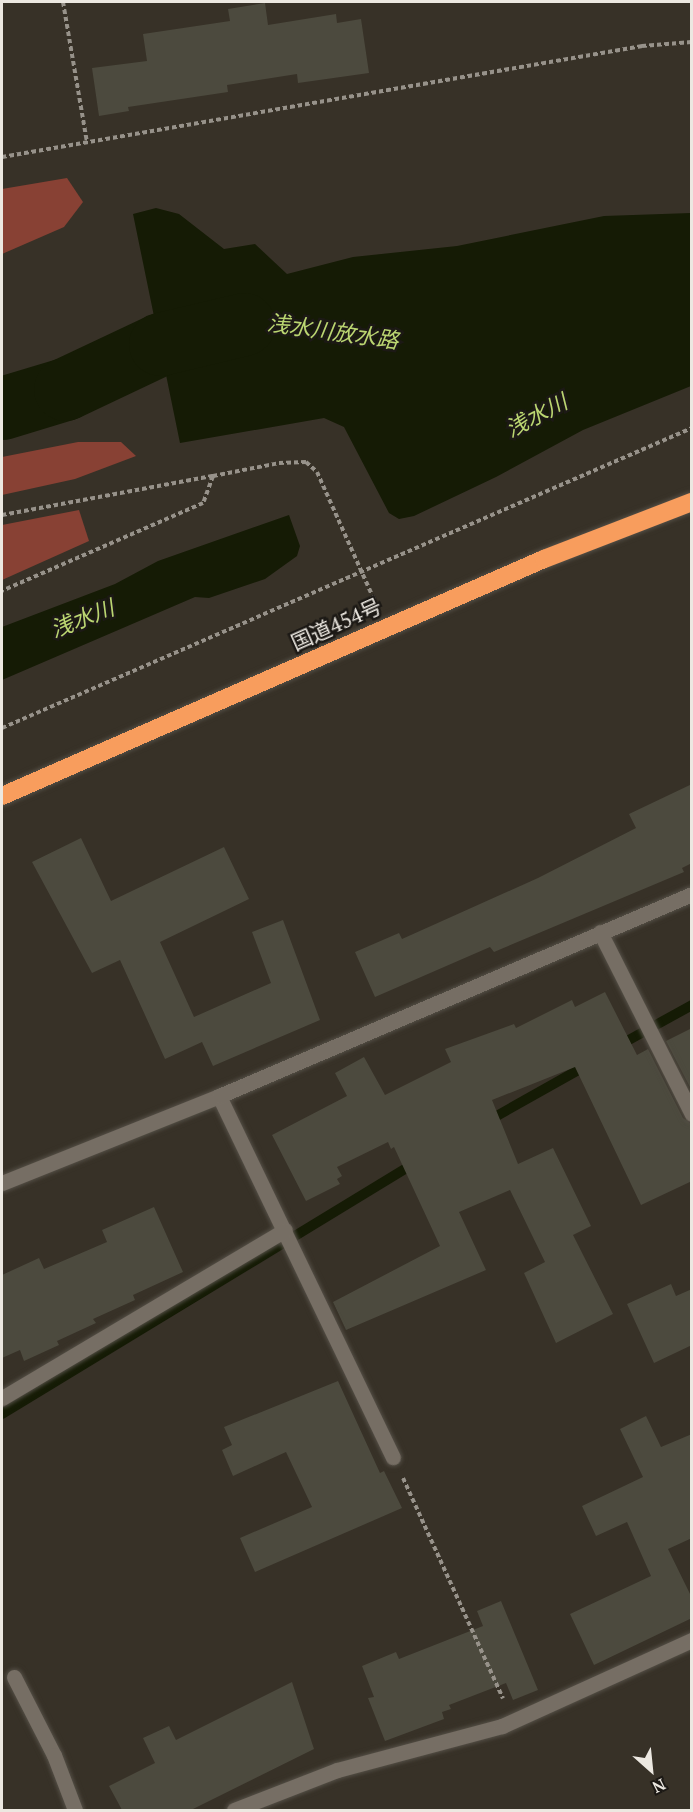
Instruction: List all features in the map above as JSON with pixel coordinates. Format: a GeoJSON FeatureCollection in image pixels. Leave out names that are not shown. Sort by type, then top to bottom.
{"type":"FeatureCollection","features":[{"type":"Feature","properties":{"kind":"highway","name":"国道454号"},"geometry":{"type":"LineString","coordinates":[[2,796],[544,559],[692,502]]}},
{"type":"Feature","properties":{"kind":"street"},"geometry":{"type":"LineString","coordinates":[[2,1183],[219,1096],[692,894]]}},
{"type":"Feature","properties":{"kind":"street"},"geometry":{"type":"LineString","coordinates":[[600,932],[692,1114]]}},
{"type":"Feature","properties":{"kind":"street"},"geometry":{"type":"LineString","coordinates":[[219,1096],[393,1457]]}},
{"type":"Feature","properties":{"kind":"street"},"geometry":{"type":"LineString","coordinates":[[2,1398],[285,1230]]}},
{"type":"Feature","properties":{"kind":"street"},"geometry":{"type":"LineString","coordinates":[[234,1810],[337,1770],[513,1721],[692,1640]]}},
{"type":"Feature","properties":{"kind":"street"},"geometry":{"type":"LineString","coordinates":[[14,1677],[54,1755],[75,1810]]}},
{"type":"Feature","properties":{"kind":"path"},"geometry":{"type":"LineString","coordinates":[[63,2],[87,142]]}},
{"type":"Feature","properties":{"kind":"path"},"geometry":{"type":"LineString","coordinates":[[2,157],[630,48],[692,42]]}},
{"type":"Feature","properties":{"kind":"path"},"geometry":{"type":"LineString","coordinates":[[2,728],[692,428]]}},
{"type":"Feature","properties":{"kind":"path"},"geometry":{"type":"LineString","coordinates":[[2,515],[279,463],[306,462],[317,472],[386,627]]}},
{"type":"Feature","properties":{"kind":"path"},"geometry":{"type":"LineString","coordinates":[[2,591],[202,503],[213,476]]}},
{"type":"Feature","properties":{"kind":"path"},"geometry":{"type":"LineString","coordinates":[[393,1457],[513,1721]]}},
{"type":"Feature","properties":{"kind":"shaded area"},"geometry":{"type":"Polygon","coordinates":[[[67,178],[83,202],[64,227],[2,254],[2,189],[67,178]]]}},
{"type":"Feature","properties":{"kind":"shaded area"},"geometry":{"type":"Polygon","coordinates":[[[78,442],[121,442],[136,456],[75,479],[2,495],[2,457],[78,442]]]}},
{"type":"Feature","properties":{"kind":"shaded area"},"geometry":{"type":"Polygon","coordinates":[[[79,510],[89,541],[2,580],[2,525],[79,510]]]}},
{"type":"Feature","properties":{"kind":"water","name":"浅水川"},"geometry":{"type":"Polygon","coordinates":[[[156,208],[179,214],[224,249],[255,244],[287,274],[353,257],[457,246],[604,216],[691,213],[691,386],[583,430],[496,477],[414,516],[399,519],[389,513],[344,427],[324,418],[180,443],[133,214],[156,208]]]}},
{"type":"Feature","properties":{"kind":"water","name":"浅水川"},"geometry":{"type":"Polygon","coordinates":[[[289,515],[300,546],[297,556],[265,579],[209,598],[195,597],[2,680],[2,627],[115,584],[158,561],[289,515]]]}},
{"type":"Feature","properties":{"kind":"building"},"geometry":{"type":"Polygon","coordinates":[[[265,3],[268,25],[336,14],[337,23],[361,19],[369,73],[298,83],[297,74],[227,85],[228,92],[128,107],[129,111],[99,116],[92,68],[147,61],[143,34],[230,21],[228,9],[265,3]]]}},
{"type":"Feature","properties":{"kind":"building"},"geometry":{"type":"Polygon","coordinates":[[[692,784],[692,863],[682,868],[684,872],[494,952],[490,947],[375,997],[355,952],[399,933],[402,939],[538,878],[636,828],[629,814],[692,784]]]}},
{"type":"Feature","properties":{"kind":"building"},"geometry":{"type":"Polygon","coordinates":[[[81,838],[111,901],[224,847],[249,899],[160,942],[194,1017],[271,983],[252,932],[283,920],[320,1020],[213,1066],[202,1042],[165,1059],[120,960],[92,973],[32,862],[81,838]]]}},
{"type":"Feature","properties":{"kind":"building"},"geometry":{"type":"Polygon","coordinates":[[[605,992],[637,1055],[648,1049],[683,1118],[692,1124],[692,1181],[641,1205],[575,1067],[492,1100],[518,1164],[553,1148],[591,1226],[573,1235],[613,1314],[556,1343],[524,1273],[545,1262],[510,1190],[459,1212],[486,1270],[346,1330],[333,1302],[440,1246],[394,1147],[391,1149],[388,1142],[337,1167],[342,1176],[337,1179],[340,1184],[306,1201],[272,1135],[347,1096],[335,1073],[364,1057],[385,1095],[451,1062],[445,1049],[514,1024],[516,1028],[572,1000],[575,1007],[605,992]]]}},
{"type":"Feature","properties":{"kind":"building"},"geometry":{"type":"Polygon","coordinates":[[[692,1028],[692,1091],[666,1041],[692,1028]]]}},
{"type":"Feature","properties":{"kind":"building"},"geometry":{"type":"Polygon","coordinates":[[[154,1207],[183,1272],[133,1295],[135,1300],[93,1319],[96,1323],[57,1341],[59,1345],[24,1361],[20,1350],[2,1358],[2,1275],[39,1258],[44,1269],[107,1242],[102,1230],[154,1207]]]}},
{"type":"Feature","properties":{"kind":"building"},"geometry":{"type":"Polygon","coordinates":[[[671,1284],[676,1296],[692,1289],[692,1345],[654,1363],[627,1304],[671,1284]]]}},
{"type":"Feature","properties":{"kind":"building"},"geometry":{"type":"Polygon","coordinates":[[[338,1381],[380,1473],[384,1471],[402,1508],[255,1572],[240,1538],[312,1507],[286,1452],[233,1476],[222,1450],[232,1445],[224,1427],[338,1381]]]}},
{"type":"Feature","properties":{"kind":"building"},"geometry":{"type":"Polygon","coordinates":[[[646,1416],[661,1447],[692,1434],[692,1538],[668,1549],[692,1598],[692,1618],[594,1665],[570,1614],[651,1576],[627,1522],[596,1536],[582,1506],[643,1477],[620,1429],[646,1416]]]}},
{"type":"Feature","properties":{"kind":"building"},"geometry":{"type":"Polygon","coordinates":[[[501,1601],[538,1690],[513,1700],[506,1683],[449,1705],[451,1709],[442,1712],[444,1719],[385,1741],[368,1698],[374,1697],[362,1666],[396,1652],[399,1659],[483,1626],[477,1611],[501,1601]]]}},
{"type":"Feature","properties":{"kind":"building"},"geometry":{"type":"Polygon","coordinates":[[[292,1682],[314,1749],[191,1810],[122,1810],[109,1786],[155,1763],[143,1738],[169,1726],[176,1740],[292,1682]]]}},
{"type":"Feature","properties":{"kind":"waterway","name":"浅水川放水路"},"geometry":{"type":"LineString","coordinates":[[2,408],[65,389],[160,344],[244,324]]}},
{"type":"Feature","properties":{"kind":"waterway"},"geometry":{"type":"LineString","coordinates":[[618,1046],[692,1005]]}},
{"type":"Feature","properties":{"kind":"waterway"},"geometry":{"type":"LineString","coordinates":[[486,1122],[587,1065]]}},
{"type":"Feature","properties":{"kind":"waterway"},"geometry":{"type":"LineString","coordinates":[[2,1414],[415,1163]]}}]}
